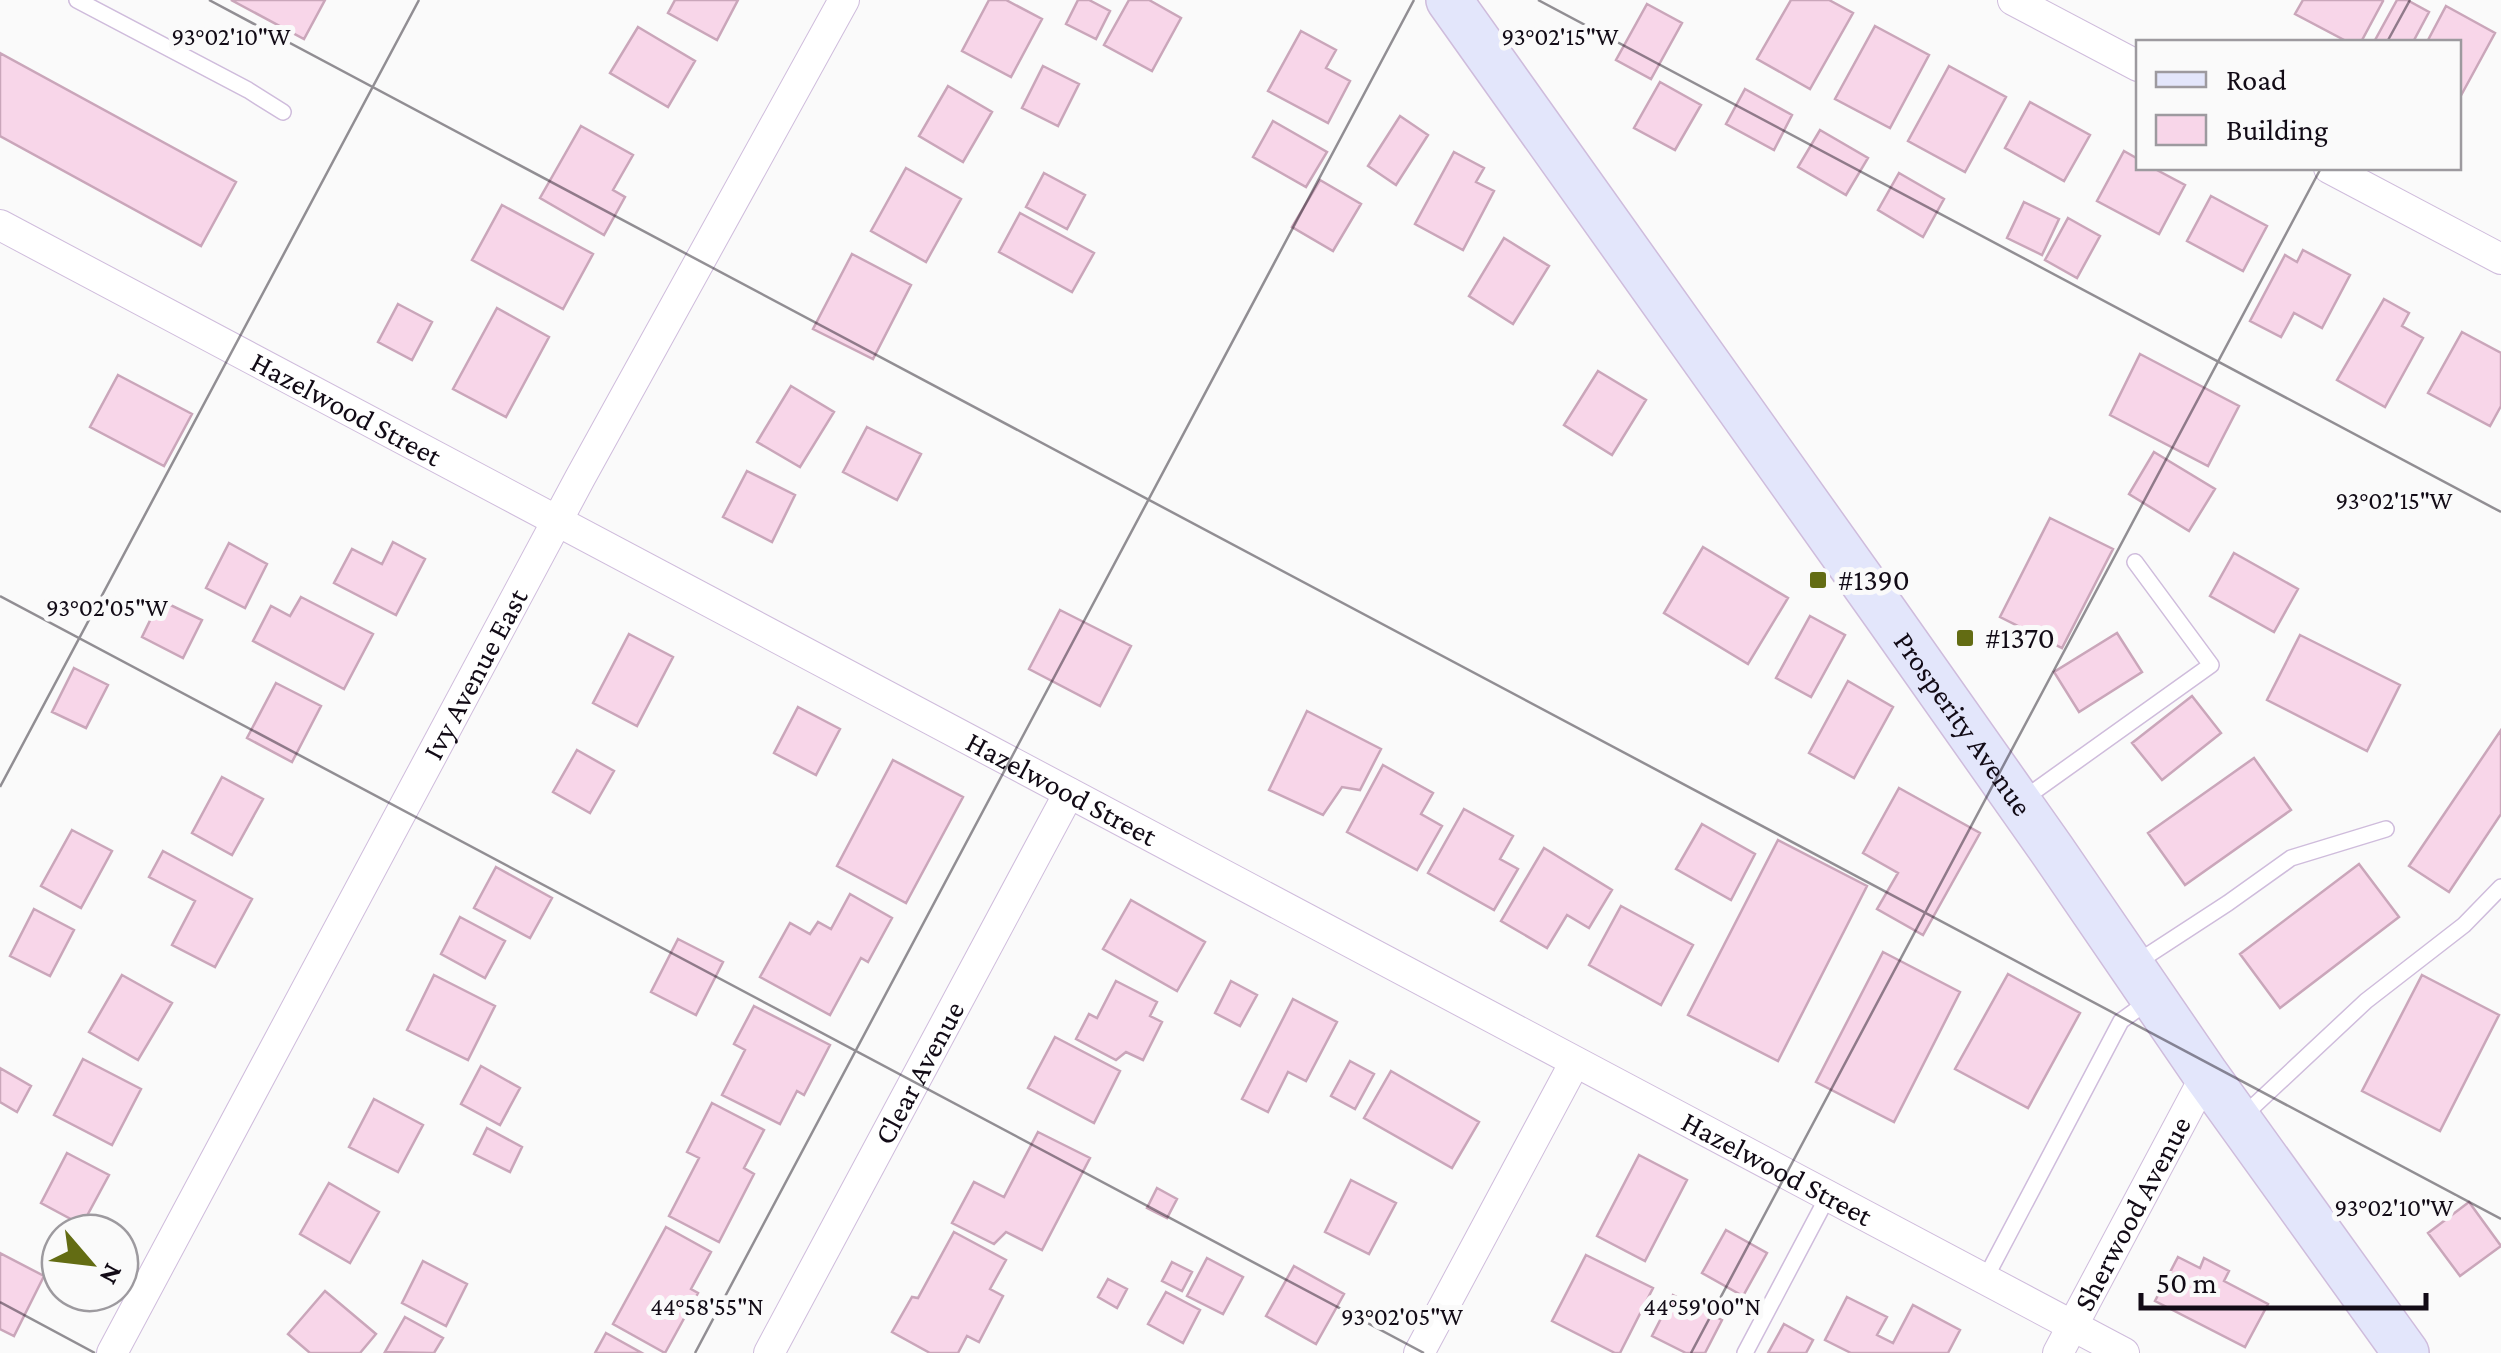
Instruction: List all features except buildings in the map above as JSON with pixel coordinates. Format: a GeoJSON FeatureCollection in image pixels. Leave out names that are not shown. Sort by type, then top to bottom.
{"type":"FeatureCollection","features":[{"type":"Feature","properties":{"kind":"street","name":"Ivy Avenue East"},"geometry":{"type":"LineString","coordinates":[[112,1353],[558,521],[844,0]]}},
{"type":"Feature","properties":{"kind":"street","name":"Prosperity Avenue"},"geometry":{"type":"LineString","coordinates":[[1449,0],[2019,803],[2206,1076],[2406,1353]]}},
{"type":"Feature","properties":{"kind":"street"},"geometry":{"type":"LineString","coordinates":[[2013,0],[2136,65]]}},
{"type":"Feature","properties":{"kind":"street"},"geometry":{"type":"LineString","coordinates":[[2333,170],[2501,259]]}},
{"type":"Feature","properties":{"kind":"street","name":"Hazelwood Street"},"geometry":{"type":"LineString","coordinates":[[0,225],[2124,1353]]}},
{"type":"Feature","properties":{"kind":"street","name":"Clear Avenue"},"geometry":{"type":"LineString","coordinates":[[768,1353],[1069,793]]}},
{"type":"Feature","properties":{"kind":"street"},"geometry":{"type":"LineString","coordinates":[[1419,1353],[1576,1062]]}},
{"type":"Feature","properties":{"kind":"street","name":"Sherwood Avenue"},"geometry":{"type":"LineString","coordinates":[[2058,1353],[2206,1076]]}},
{"type":"Feature","properties":{"kind":"lane"},"geometry":{"type":"LineString","coordinates":[[77,0],[283,112]]}},
{"type":"Feature","properties":{"kind":"lane"},"geometry":{"type":"LineString","coordinates":[[2019,803],[2211,665],[2135,562]]}},
{"type":"Feature","properties":{"kind":"lane"},"geometry":{"type":"LineString","coordinates":[[1985,1279],[2142,982],[2228,903],[2290,858],[2386,830]]}},
{"type":"Feature","properties":{"kind":"lane"},"geometry":{"type":"LineString","coordinates":[[2238,1121],[2366,1001],[2464,926],[2501,888]]}},
{"type":"Feature","properties":{"kind":"lane"},"geometry":{"type":"LineString","coordinates":[[1745,1353],[1828,1196]]}},
{"type":"Feature","properties":{"kind":"place","name":"#1390"},"geometry":{"type":"Point","coordinates":[1818,580]}},
{"type":"Feature","properties":{"kind":"place","name":"#1370"},"geometry":{"type":"Point","coordinates":[1965,638]}}]}
